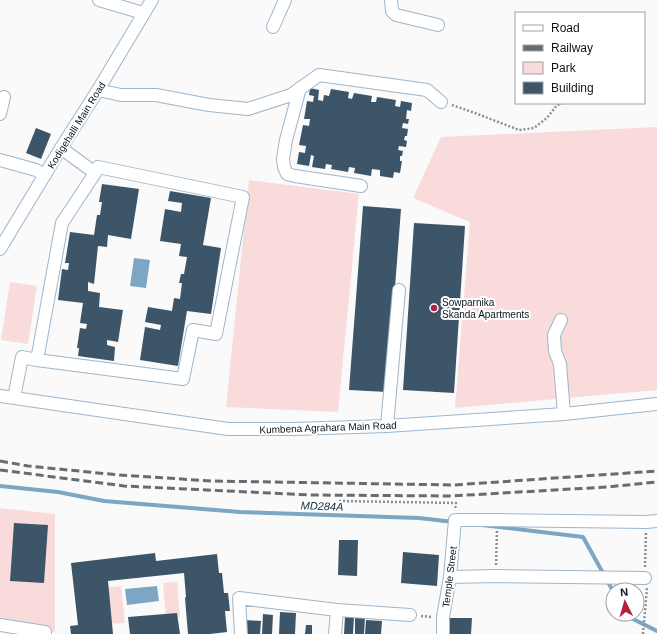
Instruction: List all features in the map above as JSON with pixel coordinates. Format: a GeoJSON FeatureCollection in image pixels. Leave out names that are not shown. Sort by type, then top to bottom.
{"type":"FeatureCollection","features":[{"type":"Feature","properties":{"kind":"street"},"geometry":{"type":"LineString","coordinates":[[99,0],[143,13]]}},
{"type":"Feature","properties":{"kind":"street","name":"Kodigehalli Main Road"},"geometry":{"type":"LineString","coordinates":[[0,249],[152,0]]}},
{"type":"Feature","properties":{"kind":"street"},"geometry":{"type":"LineString","coordinates":[[273,27],[285,0]]}},
{"type":"Feature","properties":{"kind":"street"},"geometry":{"type":"LineString","coordinates":[[391,0],[392,11],[396,15],[438,25]]}},
{"type":"Feature","properties":{"kind":"street"},"geometry":{"type":"LineString","coordinates":[[98,90],[121,95],[156,94],[209,105],[248,109],[291,95],[319,75],[428,90],[441,102]]}},
{"type":"Feature","properties":{"kind":"street"},"geometry":{"type":"LineString","coordinates":[[300,88],[286,140],[284,168],[287,174],[361,186]]}},
{"type":"Feature","properties":{"kind":"street"},"geometry":{"type":"LineString","coordinates":[[0,114],[4,97]]}},
{"type":"Feature","properties":{"kind":"street"},"geometry":{"type":"LineString","coordinates":[[61,148],[95,173]]}},
{"type":"Feature","properties":{"kind":"street"},"geometry":{"type":"LineString","coordinates":[[0,160],[36,170],[45,175]]}},
{"type":"Feature","properties":{"kind":"street"},"geometry":{"type":"LineString","coordinates":[[14,398],[22,357],[37,360],[184,379],[194,330],[216,334],[243,197],[98,167],[62,223],[37,360]]}},
{"type":"Feature","properties":{"kind":"street"},"geometry":{"type":"LineString","coordinates":[[387,426],[399,290]]}},
{"type":"Feature","properties":{"kind":"street"},"geometry":{"type":"LineString","coordinates":[[561,320],[554,335],[555,351],[560,364],[564,396],[564,414]]}},
{"type":"Feature","properties":{"kind":"street","name":"Kumbena Agrahara Main Road"},"geometry":{"type":"LineString","coordinates":[[0,396],[228,429],[294,429],[387,426],[564,414],[657,404]]}},
{"type":"Feature","properties":{"kind":"street"},"geometry":{"type":"LineString","coordinates":[[455,520],[657,521]]}},
{"type":"Feature","properties":{"kind":"street","name":"Temple Street"},"geometry":{"type":"LineString","coordinates":[[443,634],[443,617],[450,577],[455,520]]}},
{"type":"Feature","properties":{"kind":"street"},"geometry":{"type":"LineString","coordinates":[[450,577],[496,576],[645,578]]}},
{"type":"Feature","properties":{"kind":"street"},"geometry":{"type":"LineString","coordinates":[[241,634],[239,598],[337,610],[410,615]]}},
{"type":"Feature","properties":{"kind":"street"},"geometry":{"type":"LineString","coordinates":[[335,634],[337,610]]}},
{"type":"Feature","properties":{"kind":"street"},"geometry":{"type":"LineString","coordinates":[[0,625],[45,632],[45,634]]}},
{"type":"Feature","properties":{"kind":"path"},"geometry":{"type":"LineString","coordinates":[[441,102],[475,112],[520,130],[534,128],[547,118],[557,105],[560,104]]}},
{"type":"Feature","properties":{"kind":"path"},"geometry":{"type":"LineString","coordinates":[[339,501],[456,502],[455,520]]}},
{"type":"Feature","properties":{"kind":"path"},"geometry":{"type":"LineString","coordinates":[[496,576],[498,520]]}},
{"type":"Feature","properties":{"kind":"path"},"geometry":{"type":"LineString","coordinates":[[410,615],[443,617]]}},
{"type":"Feature","properties":{"kind":"green space"},"geometry":{"type":"Polygon","coordinates":[[[657,127],[657,390],[455,408],[470,222],[413,198],[441,137],[657,127]]]}},
{"type":"Feature","properties":{"kind":"green space"},"geometry":{"type":"Polygon","coordinates":[[[249,180],[359,194],[338,412],[226,407],[249,180]]]}},
{"type":"Feature","properties":{"kind":"green space"},"geometry":{"type":"Polygon","coordinates":[[[10,282],[37,286],[28,344],[1,340],[10,282]]]}},
{"type":"Feature","properties":{"kind":"green space"},"geometry":{"type":"Polygon","coordinates":[[[0,508],[55,514],[55,632],[0,621],[0,508]]]}},
{"type":"Feature","properties":{"kind":"green space"},"geometry":{"type":"Polygon","coordinates":[[[177,582],[180,617],[166,618],[163,583],[177,582]]]}},
{"type":"Feature","properties":{"kind":"green space"},"geometry":{"type":"Polygon","coordinates":[[[121,586],[125,623],[108,624],[105,588],[121,586]]]}},
{"type":"Feature","properties":{"kind":"water"},"geometry":{"type":"Polygon","coordinates":[[[134,258],[150,260],[146,288],[130,286],[134,258]]]}},
{"type":"Feature","properties":{"kind":"water"},"geometry":{"type":"Polygon","coordinates":[[[157,586],[159,601],[127,605],[125,589],[157,586]]]}},
{"type":"Feature","properties":{"kind":"building"},"geometry":{"type":"Polygon","coordinates":[[[310,88],[319,90],[318,100],[323,101],[324,95],[329,96],[331,89],[349,92],[348,98],[352,99],[354,93],[372,96],[371,102],[376,102],[377,97],[396,100],[395,106],[400,107],[401,101],[412,103],[411,111],[407,110],[406,119],[409,119],[408,124],[403,123],[402,128],[408,129],[407,136],[405,136],[404,140],[407,141],[406,147],[399,146],[398,150],[403,151],[402,156],[400,156],[400,161],[402,161],[400,173],[394,172],[393,178],[380,176],[380,170],[372,169],[371,176],[354,173],[355,168],[349,167],[348,172],[331,169],[332,165],[326,164],[325,169],[312,167],[314,156],[311,155],[309,166],[297,164],[299,152],[305,153],[306,146],[299,145],[303,125],[309,126],[310,119],[304,119],[307,101],[313,102],[314,96],[309,95],[310,88]]]}},
{"type":"Feature","properties":{"kind":"building"},"geometry":{"type":"Polygon","coordinates":[[[36,128],[51,134],[41,159],[26,153],[36,128]]]}},
{"type":"Feature","properties":{"kind":"building"},"geometry":{"type":"Polygon","coordinates":[[[102,184],[139,189],[131,239],[108,235],[107,247],[98,246],[94,284],[88,282],[88,291],[100,293],[99,307],[123,310],[118,342],[107,340],[107,345],[115,347],[114,361],[78,356],[79,348],[77,348],[80,328],[86,329],[87,324],[80,323],[83,303],[58,300],[62,269],[68,270],[69,263],[65,263],[70,232],[94,235],[97,215],[100,215],[102,202],[99,202],[102,184]]]}},
{"type":"Feature","properties":{"kind":"building"},"geometry":{"type":"Polygon","coordinates":[[[170,191],[211,198],[203,245],[221,248],[211,314],[187,311],[178,366],[140,360],[145,327],[160,330],[161,325],[145,322],[148,307],[172,311],[174,298],[180,299],[182,283],[179,283],[181,274],[184,274],[187,257],[179,256],[181,244],[160,241],[165,209],[181,212],[182,203],[168,201],[170,191]]]}},
{"type":"Feature","properties":{"kind":"building"},"geometry":{"type":"Polygon","coordinates":[[[363,206],[401,209],[387,392],[349,390],[363,206]]]}},
{"type":"Feature","properties":{"kind":"building","name":"Sowparnika Skanda Apartments"},"geometry":{"type":"Polygon","coordinates":[[[414,223],[465,226],[454,393],[403,390],[414,223]]]}},
{"type":"Feature","properties":{"kind":"building"},"geometry":{"type":"Polygon","coordinates":[[[14,523],[48,525],[44,583],[10,581],[14,523]]]}},
{"type":"Feature","properties":{"kind":"building"},"geometry":{"type":"Polygon","coordinates":[[[339,540],[358,540],[357,576],[338,575],[339,540]]]}},
{"type":"Feature","properties":{"kind":"building"},"geometry":{"type":"Polygon","coordinates":[[[403,552],[439,555],[437,586],[401,583],[403,552]]]}},
{"type":"Feature","properties":{"kind":"building"},"geometry":{"type":"Polygon","coordinates":[[[155,553],[156,561],[217,554],[219,573],[222,573],[224,593],[228,593],[230,611],[225,611],[227,632],[188,634],[184,573],[108,581],[113,634],[71,634],[70,626],[78,625],[71,563],[155,553]]]}},
{"type":"Feature","properties":{"kind":"building"},"geometry":{"type":"Polygon","coordinates":[[[280,612],[296,613],[295,634],[279,634],[280,612]]]}},
{"type":"Feature","properties":{"kind":"building"},"geometry":{"type":"Polygon","coordinates":[[[177,613],[180,634],[130,634],[128,617],[177,613]]]}},
{"type":"Feature","properties":{"kind":"building"},"geometry":{"type":"Polygon","coordinates":[[[263,614],[273,615],[272,634],[262,634],[263,614]]]}},
{"type":"Feature","properties":{"kind":"building"},"geometry":{"type":"Polygon","coordinates":[[[345,617],[354,617],[353,634],[344,634],[345,617]]]}},
{"type":"Feature","properties":{"kind":"building"},"geometry":{"type":"Polygon","coordinates":[[[355,617],[365,617],[364,634],[355,634],[355,617]]]}},
{"type":"Feature","properties":{"kind":"building"},"geometry":{"type":"Polygon","coordinates":[[[449,618],[472,618],[471,634],[448,634],[449,618]]]}},
{"type":"Feature","properties":{"kind":"building"},"geometry":{"type":"Polygon","coordinates":[[[244,620],[261,621],[260,634],[243,634],[244,620]]]}},
{"type":"Feature","properties":{"kind":"building"},"geometry":{"type":"Polygon","coordinates":[[[366,620],[382,621],[381,634],[365,634],[366,620]]]}},
{"type":"Feature","properties":{"kind":"building"},"geometry":{"type":"Polygon","coordinates":[[[306,625],[312,625],[312,634],[305,634],[306,625]]]}},
{"type":"Feature","properties":{"kind":"waterway","name":"MD284A"},"geometry":{"type":"LineString","coordinates":[[0,486],[58,492],[104,501],[240,512],[419,518],[454,522]]}},
{"type":"Feature","properties":{"kind":"waterway","name":"MD284A"},"geometry":{"type":"LineString","coordinates":[[482,525],[583,537],[608,582]]}},
{"type":"Feature","properties":{"kind":"waterway","name":"MD284A"},"geometry":{"type":"LineString","coordinates":[[639,622],[657,631]]}},
{"type":"Feature","properties":{"kind":"railway"},"geometry":{"type":"LineString","coordinates":[[0,461],[28,466],[119,475],[212,481],[454,485],[657,471]]}},
{"type":"Feature","properties":{"kind":"railway"},"geometry":{"type":"LineString","coordinates":[[0,470],[124,486],[311,495],[451,496],[607,487],[657,482]]}},
{"type":"Feature","properties":{"kind":"place","name":"Sowparnika Skanda Apartments"},"geometry":{"type":"Point","coordinates":[434,308]}}]}
